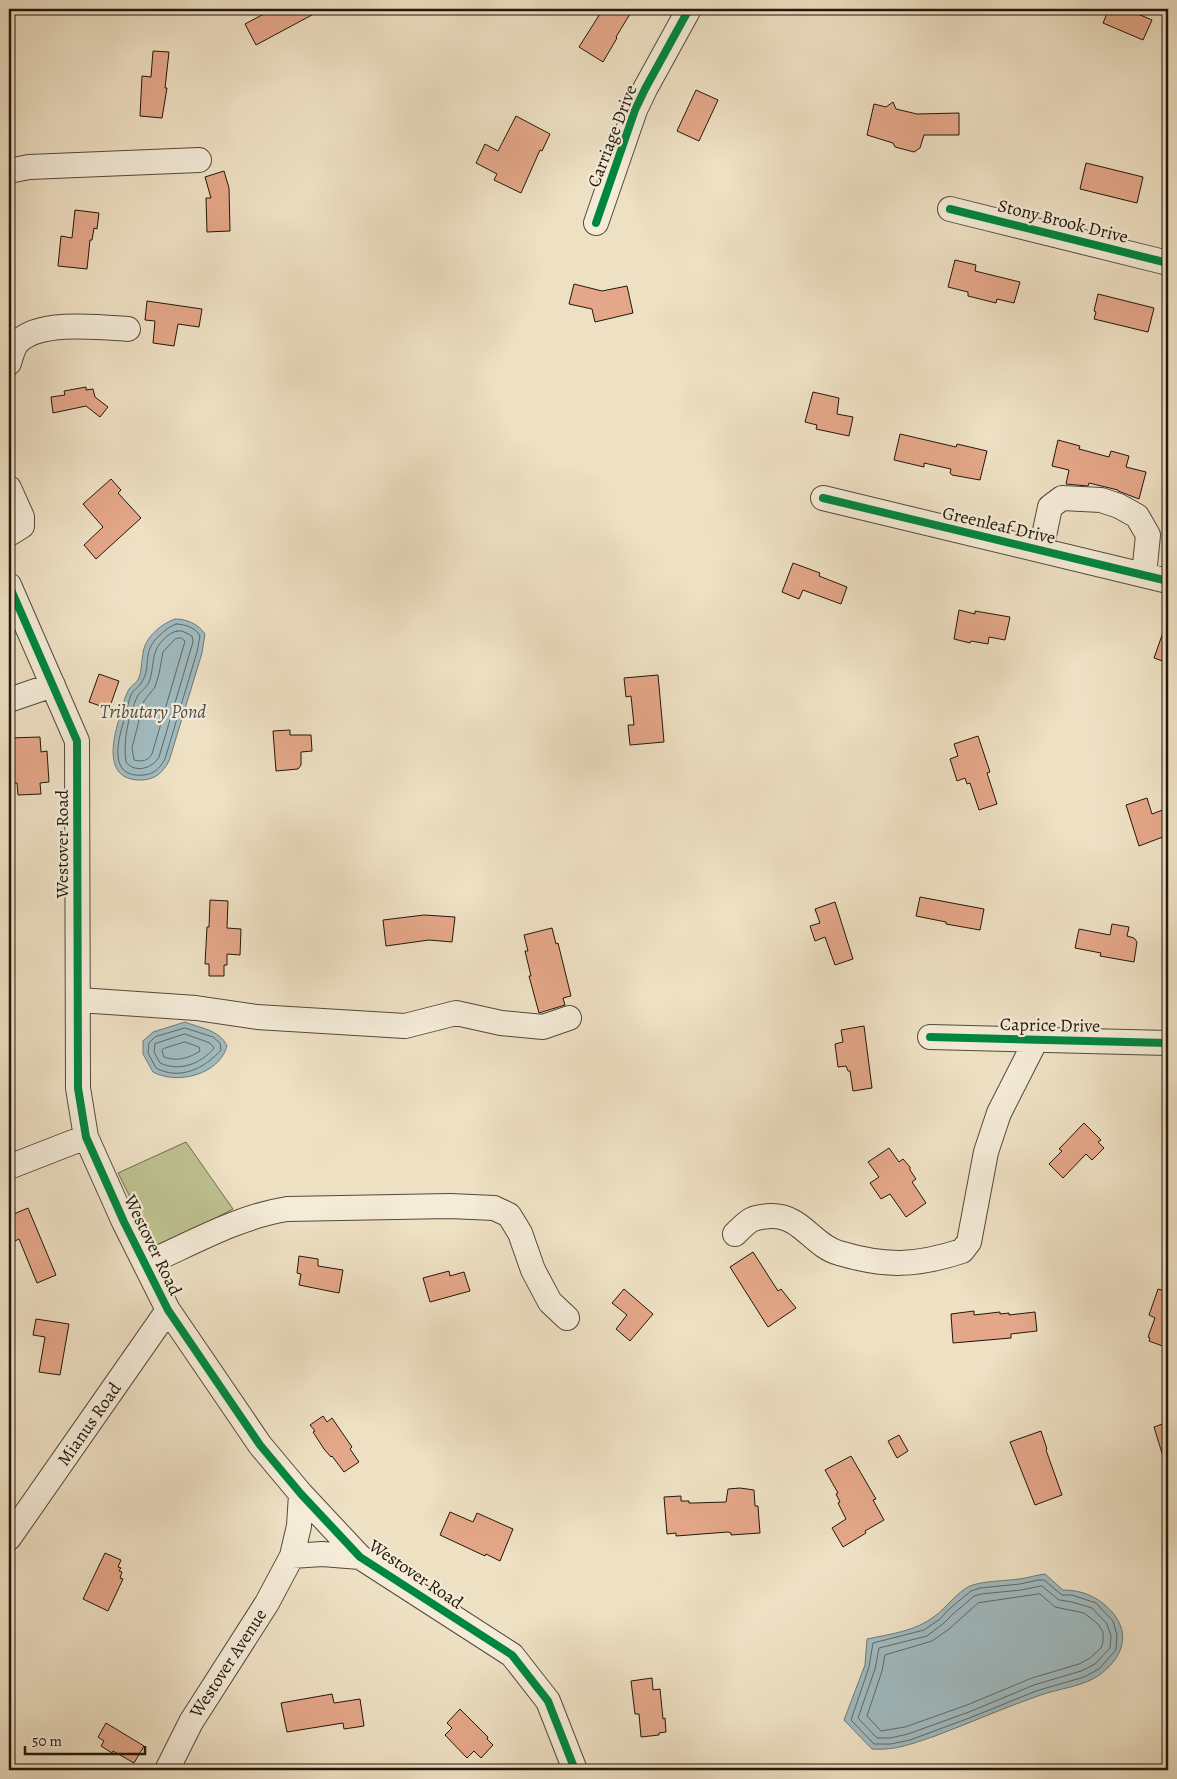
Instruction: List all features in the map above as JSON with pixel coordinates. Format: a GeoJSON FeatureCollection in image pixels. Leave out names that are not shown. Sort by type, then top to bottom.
{"type":"FeatureCollection","features":[{"type":"Feature","properties":{"kind":"street","name":"Carriage Drive"},"geometry":{"type":"LineString","coordinates":[[596,223],[635,110],[689,9]]}},
{"type":"Feature","properties":{"kind":"street"},"geometry":{"type":"LineString","coordinates":[[9,171],[29,167],[199,160]]}},
{"type":"Feature","properties":{"kind":"street","name":"Stony Brook Drive"},"geometry":{"type":"LineString","coordinates":[[950,209],[1168,262]]}},
{"type":"Feature","properties":{"kind":"street"},"geometry":{"type":"LineString","coordinates":[[9,364],[16,344],[24,336],[46,329],[84,326],[128,329]]}},
{"type":"Feature","properties":{"kind":"street"},"geometry":{"type":"LineString","coordinates":[[9,488],[22,517],[22,526],[9,534]]}},
{"type":"Feature","properties":{"kind":"street","name":"Greenleaf Drive"},"geometry":{"type":"LineString","coordinates":[[823,498],[1168,581]]}},
{"type":"Feature","properties":{"kind":"street"},"geometry":{"type":"LineString","coordinates":[[1041,550],[1050,507],[1062,498],[1101,500],[1119,506],[1137,516],[1145,527],[1148,535],[1144,575]]}},
{"type":"Feature","properties":{"kind":"street","name":"Westover Road"},"geometry":{"type":"LineString","coordinates":[[9,586],[78,741],[78,1088],[86,1137],[145,1264],[168,1310],[260,1445],[301,1494],[360,1557],[512,1655],[548,1701],[575,1770]]}},
{"type":"Feature","properties":{"kind":"street"},"geometry":{"type":"LineString","coordinates":[[9,700],[53,685]]}},
{"type":"Feature","properties":{"kind":"street"},"geometry":{"type":"LineString","coordinates":[[79,1000],[196,1008],[258,1017],[406,1026],[456,1013],[501,1023],[543,1027],[569,1018]]}},
{"type":"Feature","properties":{"kind":"street","name":"Caprice Drive"},"geometry":{"type":"LineString","coordinates":[[930,1037],[1168,1043]]}},
{"type":"Feature","properties":{"kind":"street"},"geometry":{"type":"LineString","coordinates":[[735,1234],[749,1220],[778,1216],[792,1220],[836,1253],[875,1263],[907,1264],[962,1251],[969,1242],[986,1152],[999,1113],[1036,1040]]}},
{"type":"Feature","properties":{"kind":"street"},"geometry":{"type":"LineString","coordinates":[[9,1167],[86,1137]]}},
{"type":"Feature","properties":{"kind":"street"},"geometry":{"type":"LineString","coordinates":[[145,1264],[236,1223],[264,1213],[287,1209],[450,1206],[494,1208],[509,1214],[520,1233],[533,1270],[550,1302],[567,1318]]}},
{"type":"Feature","properties":{"kind":"street","name":"Mianus Road"},"geometry":{"type":"LineString","coordinates":[[9,1538],[168,1310]]}},
{"type":"Feature","properties":{"kind":"street","name":"Westover Avenue"},"geometry":{"type":"LineString","coordinates":[[167,1770],[191,1722],[267,1603],[292,1556],[299,1526],[301,1494]]}},
{"type":"Feature","properties":{"kind":"street"},"geometry":{"type":"LineString","coordinates":[[292,1556],[322,1554],[360,1557]]}},
{"type":"Feature","properties":{"kind":"green space"},"geometry":{"type":"Polygon","coordinates":[[[186,1142],[233,1209],[156,1249],[118,1173],[186,1142]]]}},
{"type":"Feature","properties":{"kind":"water","name":"Tributary Pond"},"geometry":{"type":"Polygon","coordinates":[[[175,619],[192,623],[205,634],[202,653],[169,761],[162,772],[152,778],[143,780],[130,779],[121,774],[116,767],[114,758],[113,748],[122,707],[129,689],[138,680],[146,642],[164,624],[175,619]]]}},
{"type":"Feature","properties":{"kind":"water"},"geometry":{"type":"Polygon","coordinates":[[[185,1022],[220,1036],[227,1046],[223,1056],[215,1064],[196,1075],[174,1078],[153,1072],[143,1054],[143,1041],[153,1032],[185,1022]]]}},
{"type":"Feature","properties":{"kind":"water"},"geometry":{"type":"Polygon","coordinates":[[[1045,1574],[1063,1590],[1078,1591],[1097,1599],[1119,1621],[1123,1637],[1122,1645],[1115,1660],[1102,1673],[1080,1684],[1046,1693],[935,1736],[897,1748],[872,1749],[844,1720],[865,1665],[867,1639],[903,1631],[928,1621],[970,1586],[1045,1574]]]}},
{"type":"Feature","properties":{"kind":"building"},"geometry":{"type":"Polygon","coordinates":[[[273,9],[323,9],[256,45],[245,24],[273,9]]]}},
{"type":"Feature","properties":{"kind":"building"},"geometry":{"type":"Polygon","coordinates":[[[603,9],[633,9],[603,62],[579,47],[603,9]]]}},
{"type":"Feature","properties":{"kind":"building"},"geometry":{"type":"Polygon","coordinates":[[[1109,9],[1140,9],[1138,14],[1152,20],[1143,40],[1103,23],[1109,9]]]}},
{"type":"Feature","properties":{"kind":"building"},"geometry":{"type":"Polygon","coordinates":[[[153,51],[169,52],[165,88],[167,88],[162,118],[140,116],[142,76],[151,77],[153,51]]]}},
{"type":"Feature","properties":{"kind":"building"},"geometry":{"type":"Polygon","coordinates":[[[696,90],[718,100],[699,141],[677,131],[696,90]]]}},
{"type":"Feature","properties":{"kind":"building"},"geometry":{"type":"Polygon","coordinates":[[[893,102],[896,109],[917,114],[959,113],[959,135],[924,135],[920,148],[914,152],[895,147],[893,143],[867,135],[874,104],[886,107],[893,102]]]}},
{"type":"Feature","properties":{"kind":"building"},"geometry":{"type":"Polygon","coordinates":[[[516,116],[550,134],[542,151],[540,150],[521,193],[494,180],[497,174],[476,163],[485,144],[498,151],[516,116]]]}},
{"type":"Feature","properties":{"kind":"building"},"geometry":{"type":"Polygon","coordinates":[[[1086,163],[1143,177],[1137,203],[1080,189],[1086,163]]]}},
{"type":"Feature","properties":{"kind":"building"},"geometry":{"type":"Polygon","coordinates":[[[224,171],[229,188],[230,231],[207,232],[206,198],[211,198],[205,177],[224,171]]]}},
{"type":"Feature","properties":{"kind":"building"},"geometry":{"type":"Polygon","coordinates":[[[75,210],[99,213],[97,229],[94,228],[92,240],[90,240],[87,269],[58,266],[61,236],[72,238],[75,210]]]}},
{"type":"Feature","properties":{"kind":"building"},"geometry":{"type":"Polygon","coordinates":[[[955,260],[976,265],[975,271],[1020,282],[1014,303],[997,299],[996,303],[968,296],[968,292],[948,287],[955,260]]]}},
{"type":"Feature","properties":{"kind":"building"},"geometry":{"type":"Polygon","coordinates":[[[574,284],[602,291],[627,286],[633,313],[595,322],[592,309],[569,304],[574,284]]]}},
{"type":"Feature","properties":{"kind":"building"},"geometry":{"type":"Polygon","coordinates":[[[1098,294],[1154,308],[1148,332],[1094,319],[1098,294]]]}},
{"type":"Feature","properties":{"kind":"building"},"geometry":{"type":"Polygon","coordinates":[[[147,301],[202,309],[199,327],[178,324],[174,346],[153,343],[155,321],[145,320],[147,301]]]}},
{"type":"Feature","properties":{"kind":"building"},"geometry":{"type":"Polygon","coordinates":[[[86,387],[86,390],[93,389],[95,397],[108,407],[100,417],[86,406],[53,413],[51,397],[65,395],[64,391],[86,387]]]}},
{"type":"Feature","properties":{"kind":"building"},"geometry":{"type":"Polygon","coordinates":[[[813,392],[839,398],[837,414],[853,417],[849,436],[816,429],[817,425],[805,422],[813,392]]]}},
{"type":"Feature","properties":{"kind":"building"},"geometry":{"type":"Polygon","coordinates":[[[900,434],[956,447],[957,444],[987,451],[980,480],[952,475],[950,473],[951,469],[924,463],[924,467],[894,460],[900,434]]]}},
{"type":"Feature","properties":{"kind":"building"},"geometry":{"type":"Polygon","coordinates":[[[1058,440],[1080,446],[1079,449],[1109,457],[1111,451],[1129,456],[1126,467],[1146,472],[1139,499],[1118,490],[1089,483],[1088,486],[1066,484],[1069,470],[1052,466],[1058,440]]]}},
{"type":"Feature","properties":{"kind":"building"},"geometry":{"type":"Polygon","coordinates":[[[111,479],[121,490],[118,493],[141,518],[96,559],[84,545],[103,527],[83,504],[111,479]]]}},
{"type":"Feature","properties":{"kind":"building"},"geometry":{"type":"Polygon","coordinates":[[[793,563],[820,573],[819,576],[847,587],[841,604],[803,590],[799,599],[782,592],[793,563]]]}},
{"type":"Feature","properties":{"kind":"building"},"geometry":{"type":"Polygon","coordinates":[[[959,610],[975,614],[975,611],[1010,617],[1005,640],[989,637],[988,644],[971,641],[970,643],[954,639],[959,610]]]}},
{"type":"Feature","properties":{"kind":"building"},"geometry":{"type":"Polygon","coordinates":[[[1166,624],[1168,624],[1168,663],[1154,658],[1166,624]]]}},
{"type":"Feature","properties":{"kind":"building"},"geometry":{"type":"Polygon","coordinates":[[[99,674],[119,681],[109,709],[89,702],[99,674]]]}},
{"type":"Feature","properties":{"kind":"building"},"geometry":{"type":"Polygon","coordinates":[[[658,675],[664,742],[630,745],[628,725],[634,725],[631,696],[626,697],[624,678],[658,675]]]}},
{"type":"Feature","properties":{"kind":"building"},"geometry":{"type":"Polygon","coordinates":[[[290,730],[290,735],[311,735],[312,751],[301,752],[301,765],[298,769],[276,771],[273,731],[290,730]]]}},
{"type":"Feature","properties":{"kind":"building"},"geometry":{"type":"Polygon","coordinates":[[[978,736],[990,772],[987,773],[997,804],[979,810],[970,783],[967,784],[965,778],[957,781],[950,759],[958,756],[954,744],[978,736]]]}},
{"type":"Feature","properties":{"kind":"building"},"geometry":{"type":"Polygon","coordinates":[[[40,737],[41,752],[47,751],[49,782],[40,783],[41,794],[18,795],[17,783],[9,784],[9,738],[40,737]]]}},
{"type":"Feature","properties":{"kind":"building"},"geometry":{"type":"Polygon","coordinates":[[[1147,798],[1152,814],[1168,808],[1168,835],[1139,846],[1126,805],[1147,798]]]}},
{"type":"Feature","properties":{"kind":"building"},"geometry":{"type":"Polygon","coordinates":[[[920,897],[984,909],[980,930],[916,916],[920,897]]]}},
{"type":"Feature","properties":{"kind":"building"},"geometry":{"type":"Polygon","coordinates":[[[210,900],[228,901],[227,928],[241,929],[240,955],[227,954],[224,976],[209,976],[209,964],[205,964],[210,900]]]}},
{"type":"Feature","properties":{"kind":"building"},"geometry":{"type":"Polygon","coordinates":[[[835,902],[853,959],[835,965],[825,937],[815,941],[810,926],[820,923],[815,909],[835,902]]]}},
{"type":"Feature","properties":{"kind":"building"},"geometry":{"type":"Polygon","coordinates":[[[424,915],[455,917],[452,942],[429,940],[386,946],[383,920],[424,915]]]}},
{"type":"Feature","properties":{"kind":"building"},"geometry":{"type":"Polygon","coordinates":[[[1112,924],[1129,927],[1127,936],[1134,938],[1137,942],[1134,962],[1100,956],[1101,953],[1075,948],[1079,929],[1110,935],[1112,924]]]}},
{"type":"Feature","properties":{"kind":"building"},"geometry":{"type":"Polygon","coordinates":[[[552,928],[556,944],[558,943],[571,996],[563,998],[565,1005],[539,1013],[529,976],[531,976],[525,951],[528,951],[524,935],[552,928]]]}},
{"type":"Feature","properties":{"kind":"building"},"geometry":{"type":"Polygon","coordinates":[[[864,1026],[872,1088],[853,1091],[850,1071],[848,1071],[846,1066],[838,1067],[835,1044],[843,1042],[841,1030],[864,1026]]]}},
{"type":"Feature","properties":{"kind":"building"},"geometry":{"type":"Polygon","coordinates":[[[1084,1123],[1101,1140],[1098,1142],[1104,1148],[1092,1160],[1086,1154],[1063,1178],[1049,1164],[1062,1151],[1059,1149],[1084,1123]]]}},
{"type":"Feature","properties":{"kind":"building"},"geometry":{"type":"Polygon","coordinates":[[[889,1148],[899,1162],[903,1159],[910,1167],[916,1179],[912,1182],[926,1203],[906,1217],[890,1194],[881,1199],[870,1183],[879,1177],[868,1162],[889,1148]]]}},
{"type":"Feature","properties":{"kind":"building"},"geometry":{"type":"Polygon","coordinates":[[[28,1208],[56,1275],[37,1283],[19,1239],[13,1242],[9,1232],[9,1216],[28,1208]]]}},
{"type":"Feature","properties":{"kind":"building"},"geometry":{"type":"Polygon","coordinates":[[[753,1252],[778,1291],[781,1289],[796,1308],[768,1327],[730,1267],[753,1252]]]}},
{"type":"Feature","properties":{"kind":"building"},"geometry":{"type":"Polygon","coordinates":[[[299,1256],[318,1259],[318,1266],[343,1270],[339,1293],[299,1285],[301,1274],[297,1273],[299,1256]]]}},
{"type":"Feature","properties":{"kind":"building"},"geometry":{"type":"Polygon","coordinates":[[[449,1271],[450,1276],[464,1272],[470,1291],[430,1302],[423,1278],[449,1271]]]}},
{"type":"Feature","properties":{"kind":"building"},"geometry":{"type":"Polygon","coordinates":[[[1167,1287],[1168,1348],[1149,1341],[1150,1338],[1148,1337],[1155,1318],[1149,1315],[1158,1289],[1165,1291],[1167,1287]]]}},
{"type":"Feature","properties":{"kind":"building"},"geometry":{"type":"Polygon","coordinates":[[[624,1289],[653,1314],[630,1341],[616,1329],[627,1315],[612,1303],[624,1289]]]}},
{"type":"Feature","properties":{"kind":"building"},"geometry":{"type":"Polygon","coordinates":[[[974,1311],[974,1315],[1000,1312],[1000,1314],[1009,1313],[1009,1315],[1035,1312],[1037,1331],[1011,1334],[1011,1338],[953,1343],[951,1314],[974,1311]]]}},
{"type":"Feature","properties":{"kind":"building"},"geometry":{"type":"Polygon","coordinates":[[[36,1319],[69,1324],[60,1375],[39,1372],[45,1337],[33,1335],[36,1319]]]}},
{"type":"Feature","properties":{"kind":"building"},"geometry":{"type":"Polygon","coordinates":[[[323,1416],[327,1422],[332,1418],[352,1447],[350,1449],[359,1462],[344,1472],[324,1449],[310,1425],[323,1416]]]}},
{"type":"Feature","properties":{"kind":"building"},"geometry":{"type":"Polygon","coordinates":[[[1168,1422],[1168,1463],[1165,1463],[1154,1427],[1168,1422]]]}},
{"type":"Feature","properties":{"kind":"building"},"geometry":{"type":"Polygon","coordinates":[[[1041,1431],[1062,1495],[1035,1505],[1010,1442],[1041,1431]]]}},
{"type":"Feature","properties":{"kind":"building"},"geometry":{"type":"Polygon","coordinates":[[[899,1435],[908,1451],[897,1458],[888,1441],[899,1435]]]}},
{"type":"Feature","properties":{"kind":"building"},"geometry":{"type":"Polygon","coordinates":[[[851,1456],[876,1499],[873,1500],[884,1520],[843,1547],[832,1528],[846,1519],[838,1503],[840,1502],[836,1494],[838,1493],[825,1470],[851,1456]]]}},
{"type":"Feature","properties":{"kind":"building"},"geometry":{"type":"Polygon","coordinates":[[[728,1489],[754,1490],[755,1506],[758,1506],[760,1533],[731,1535],[728,1532],[676,1536],[676,1533],[667,1534],[664,1497],[681,1496],[681,1501],[689,1501],[689,1503],[726,1502],[728,1489]]]}},
{"type":"Feature","properties":{"kind":"building"},"geometry":{"type":"Polygon","coordinates":[[[450,1512],[473,1522],[477,1513],[513,1529],[500,1561],[440,1535],[450,1512]]]}},
{"type":"Feature","properties":{"kind":"building"},"geometry":{"type":"Polygon","coordinates":[[[105,1553],[121,1560],[118,1567],[121,1568],[119,1571],[122,1572],[120,1578],[123,1579],[108,1611],[83,1599],[105,1553]]]}},
{"type":"Feature","properties":{"kind":"building"},"geometry":{"type":"Polygon","coordinates":[[[652,1678],[653,1690],[660,1689],[666,1732],[659,1733],[659,1735],[641,1737],[639,1714],[635,1714],[631,1681],[652,1678]]]}},
{"type":"Feature","properties":{"kind":"building"},"geometry":{"type":"Polygon","coordinates":[[[332,1694],[334,1703],[360,1699],[364,1726],[344,1729],[343,1723],[287,1732],[281,1703],[332,1694]]]}},
{"type":"Feature","properties":{"kind":"building"},"geometry":{"type":"Polygon","coordinates":[[[460,1709],[488,1737],[487,1739],[493,1745],[481,1758],[474,1751],[467,1758],[445,1735],[452,1728],[447,1723],[460,1709]]]}},
{"type":"Feature","properties":{"kind":"building"},"geometry":{"type":"Polygon","coordinates":[[[106,1723],[144,1746],[134,1763],[101,1746],[104,1741],[98,1737],[106,1723]]]}},
{"type":"Feature","properties":{"kind":"cycle path"},"geometry":{"type":"LineString","coordinates":[[596,223],[635,110],[689,9]]}},
{"type":"Feature","properties":{"kind":"cycle path"},"geometry":{"type":"LineString","coordinates":[[950,209],[1168,263]]}},
{"type":"Feature","properties":{"kind":"cycle path"},"geometry":{"type":"LineString","coordinates":[[823,498],[1168,581]]}},
{"type":"Feature","properties":{"kind":"cycle path"},"geometry":{"type":"LineString","coordinates":[[9,585],[77,741],[78,1088],[86,1137],[124,1222],[168,1310],[260,1445],[301,1494],[360,1557],[512,1655],[548,1701],[575,1770]]}},
{"type":"Feature","properties":{"kind":"cycle path"},"geometry":{"type":"LineString","coordinates":[[930,1037],[1168,1043]]}}]}
